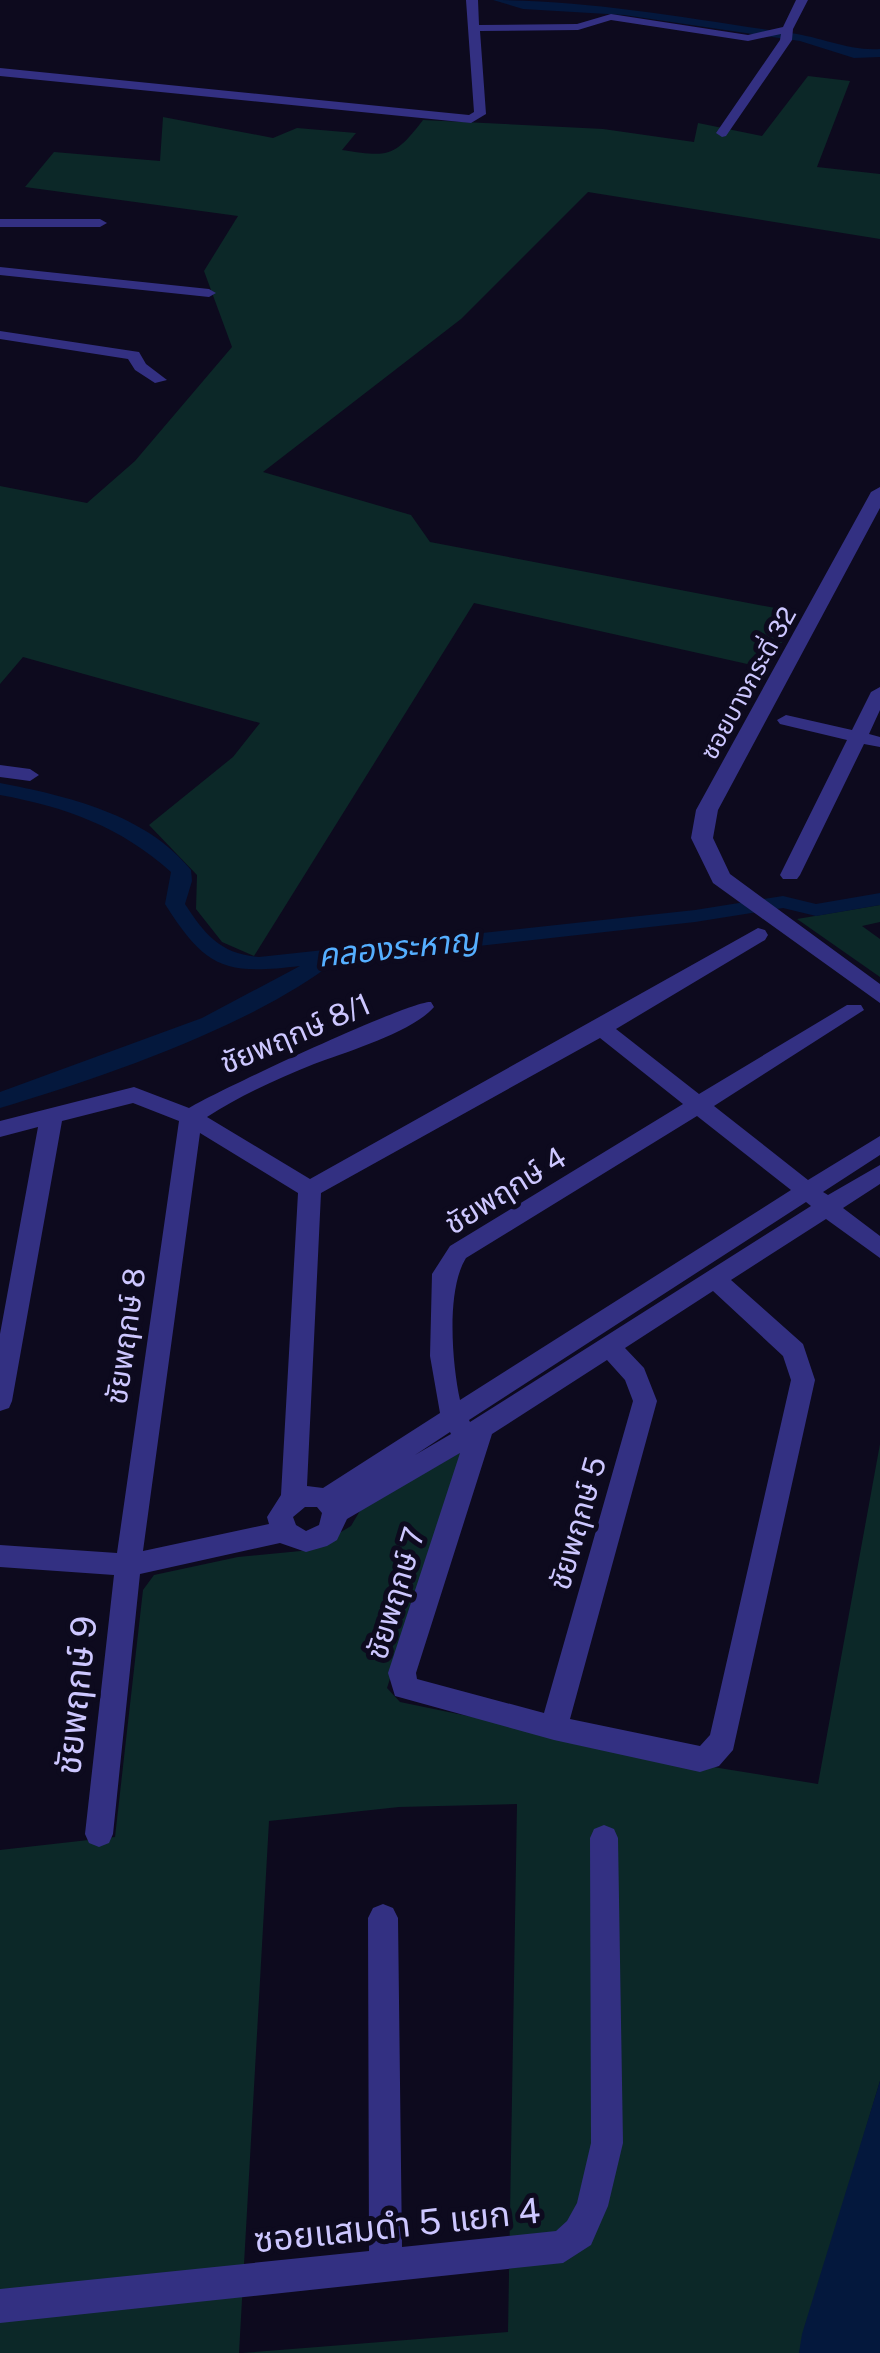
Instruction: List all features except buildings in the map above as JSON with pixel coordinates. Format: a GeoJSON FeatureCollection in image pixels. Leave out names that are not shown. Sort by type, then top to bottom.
{"type":"FeatureCollection","features":[{"type":"Feature","properties":{"kind":"street"},"geometry":{"type":"LineString","coordinates":[[0,73],[471,119],[480,114],[472,0]]}},
{"type":"Feature","properties":{"kind":"street"},"geometry":{"type":"LineString","coordinates":[[722,133],[786,36],[802,0]]}},
{"type":"Feature","properties":{"kind":"street"},"geometry":{"type":"LineString","coordinates":[[475,28],[578,26],[611,17],[748,38],[786,36]]}},
{"type":"Feature","properties":{"kind":"street"},"geometry":{"type":"LineString","coordinates":[[0,223],[100,222]]}},
{"type":"Feature","properties":{"kind":"street"},"geometry":{"type":"LineString","coordinates":[[0,270],[208,293]]}},
{"type":"Feature","properties":{"kind":"street"},"geometry":{"type":"LineString","coordinates":[[0,335],[134,354],[140,367],[160,380]]}},
{"type":"Feature","properties":{"kind":"street","name":"ซอยบางกระดี่ 32"},"geometry":{"type":"LineString","coordinates":[[880,492],[707,810],[702,838],[708,858],[721,878],[741,896],[880,995]]}},
{"type":"Feature","properties":{"kind":"street"},"geometry":{"type":"LineString","coordinates":[[790,875],[880,692]]}},
{"type":"Feature","properties":{"kind":"street"},"geometry":{"type":"LineString","coordinates":[[786,720],[880,742]]}},
{"type":"Feature","properties":{"kind":"street"},"geometry":{"type":"LineString","coordinates":[[0,771],[30,776]]}},
{"type":"Feature","properties":{"kind":"street"},"geometry":{"type":"LineString","coordinates":[[310,1189],[758,936]]}},
{"type":"Feature","properties":{"kind":"street","name":"ชัยพฤกษ์ 8/1"},"geometry":{"type":"LineString","coordinates":[[191,1117],[238,1089],[376,1034],[424,1006]]}},
{"type":"Feature","properties":{"kind":"street"},"geometry":{"type":"LineString","coordinates":[[697,1106],[854,1010]]}},
{"type":"Feature","properties":{"kind":"street"},"geometry":{"type":"LineString","coordinates":[[601,1028],[880,1248]]}},
{"type":"Feature","properties":{"kind":"street"},"geometry":{"type":"LineString","coordinates":[[0,1129],[134,1095],[191,1117],[310,1189]]}},
{"type":"Feature","properties":{"kind":"street","name":"ชัยพฤกษ์ 4"},"geometry":{"type":"LineString","coordinates":[[467,1428],[444,1378],[444,1274],[449,1261],[697,1106]]}},
{"type":"Feature","properties":{"kind":"street"},"geometry":{"type":"LineString","coordinates":[[0,1401],[52,1114]]}},
{"type":"Feature","properties":{"kind":"street","name":"ชัยพฤกษ์ 8"},"geometry":{"type":"LineString","coordinates":[[128,1565],[191,1117]]}},
{"type":"Feature","properties":{"kind":"street"},"geometry":{"type":"LineString","coordinates":[[467,1428],[649,1305],[816,1200],[879,1147]]}},
{"type":"Feature","properties":{"kind":"street"},"geometry":{"type":"LineString","coordinates":[[816,1200],[880,1173]]}},
{"type":"Feature","properties":{"kind":"street"},"geometry":{"type":"LineString","coordinates":[[310,1189],[294,1498],[280,1517],[283,1531],[298,1541],[318,1540],[333,1530],[331,1506]]}},
{"type":"Feature","properties":{"kind":"street"},"geometry":{"type":"LineString","coordinates":[[331,1506],[609,1346],[649,1305],[714,1278],[758,1237]]}},
{"type":"Feature","properties":{"kind":"street"},"geometry":{"type":"LineString","coordinates":[[554,1728],[700,1759],[709,1757],[722,1742],[803,1380],[794,1351],[714,1278]]}},
{"type":"Feature","properties":{"kind":"street","name":"ชัยพฤกษ์ 5"},"geometry":{"type":"LineString","coordinates":[[554,1728],[645,1401],[636,1375],[609,1346]]}},
{"type":"Feature","properties":{"kind":"street","name":"ชัยพฤกษ์ 7"},"geometry":{"type":"LineString","coordinates":[[467,1428],[402,1680],[414,1693],[554,1728]]}},
{"type":"Feature","properties":{"kind":"street"},"geometry":{"type":"LineString","coordinates":[[294,1498],[305,1495],[331,1506]]}},
{"type":"Feature","properties":{"kind":"street"},"geometry":{"type":"LineString","coordinates":[[0,1556],[128,1565],[283,1531]]}},
{"type":"Feature","properties":{"kind":"street","name":"ชัยพฤกษ์ 9"},"geometry":{"type":"LineString","coordinates":[[99,1834],[128,1565]]}},
{"type":"Feature","properties":{"kind":"street","name":"ซอยแสมดำ 5 แยก 4"},"geometry":{"type":"LineString","coordinates":[[0,2306],[563,2247],[580,2233],[592,2206],[607,2143],[604,1838]]}},
{"type":"Feature","properties":{"kind":"street"},"geometry":{"type":"LineString","coordinates":[[383,1918],[386,2266]]}},
{"type":"Feature","properties":{"kind":"green space"},"geometry":{"type":"Polygon","coordinates":[[[808,76],[850,81],[817,167],[880,174],[880,239],[588,192],[461,319],[263,472],[411,515],[430,542],[801,613],[765,668],[474,603],[254,956],[222,942],[196,909],[197,875],[149,825],[233,757],[260,723],[23,657],[0,684],[0,486],[87,503],[135,461],[232,347],[204,271],[238,216],[25,187],[54,152],[160,161],[163,117],[273,138],[297,128],[356,133],[342,150],[370,154],[397,148],[423,120],[603,129],[694,142],[698,123],[762,136],[808,76]]]}},
{"type":"Feature","properties":{"kind":"green space"},"geometry":{"type":"Polygon","coordinates":[[[880,905],[880,922],[862,926],[880,939],[880,977],[797,919],[880,905]]]}},
{"type":"Feature","properties":{"kind":"green space"},"geometry":{"type":"Polygon","coordinates":[[[880,1444],[880,2081],[799,2353],[242,2353],[508,2332],[517,1804],[399,1807],[269,1821],[239,2353],[0,2353],[0,1850],[115,1837],[143,1590],[154,1575],[238,1557],[311,1550],[351,1526],[361,1509],[463,1451],[387,1688],[400,1702],[719,1768],[818,1784],[880,1444]]]}},
{"type":"Feature","properties":{"kind":"water"},"geometry":{"type":"Polygon","coordinates":[[[880,2081],[880,2353],[799,2353],[802,2334],[880,2081]]]}},
{"type":"Feature","properties":{"kind":"waterway"},"geometry":{"type":"LineString","coordinates":[[499,0],[523,6],[624,12],[802,38],[854,54],[880,53]]}},
{"type":"Feature","properties":{"kind":"waterway","name":"คลองระหาญ"},"geometry":{"type":"LineString","coordinates":[[0,789],[51,799],[97,814],[161,852],[181,870],[175,904],[199,940],[217,954],[242,962],[259,964],[695,916],[783,902],[816,910],[880,899]]}},
{"type":"Feature","properties":{"kind":"waterway"},"geometry":{"type":"LineString","coordinates":[[0,1100],[209,1023],[249,1005],[326,959]]}}]}
